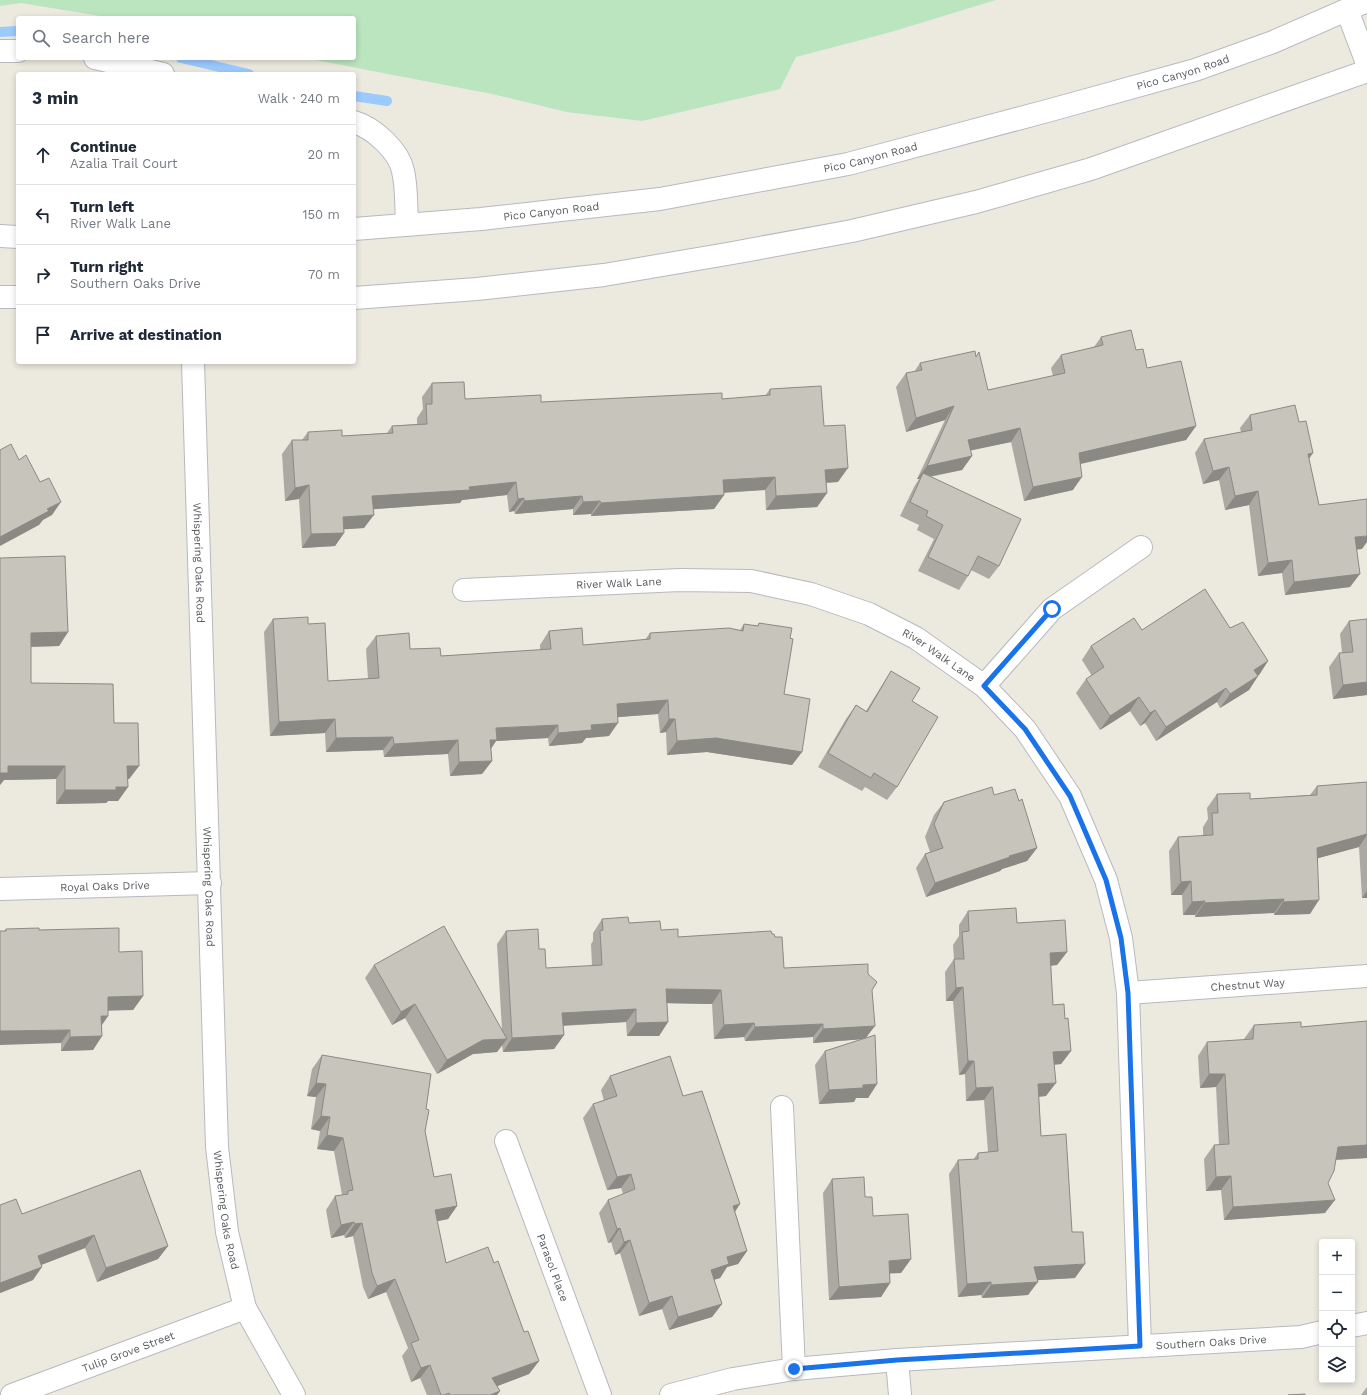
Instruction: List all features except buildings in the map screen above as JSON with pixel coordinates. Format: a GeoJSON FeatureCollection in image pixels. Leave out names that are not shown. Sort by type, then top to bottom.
{"type":"FeatureCollection","features":[{"type":"Feature","properties":{"kind":"street","name":"Pico Canyon Road"},"geometry":{"type":"LineString","coordinates":[[356,228],[480,219],[660,199],[848,164],[1195,70],[1273,42],[1367,1]]}},
{"type":"Feature","properties":{"kind":"street"},"geometry":{"type":"LineString","coordinates":[[1347,10],[1367,63]]}},
{"type":"Feature","properties":{"kind":"street"},"geometry":{"type":"LineString","coordinates":[[0,51],[16,51]]}},
{"type":"Feature","properties":{"kind":"street"},"geometry":{"type":"LineString","coordinates":[[104,60],[154,72]]}},
{"type":"Feature","properties":{"kind":"street"},"geometry":{"type":"LineString","coordinates":[[356,298],[477,289],[604,275],[727,254],[852,230],[976,202],[1091,169],[1367,71]]}},
{"type":"Feature","properties":{"kind":"street"},"geometry":{"type":"LineString","coordinates":[[356,123],[378,135],[399,161],[403,172],[408,225]]}},
{"type":"Feature","properties":{"kind":"street"},"geometry":{"type":"LineString","coordinates":[[0,236],[16,237]]}},
{"type":"Feature","properties":{"kind":"street"},"geometry":{"type":"LineString","coordinates":[[0,297],[16,297]]}},
{"type":"Feature","properties":{"kind":"street","name":"Whispering Oaks Road"},"geometry":{"type":"LineString","coordinates":[[193,364],[217,1147],[227,1232],[245,1308],[294,1395]]}},
{"type":"Feature","properties":{"kind":"street"},"geometry":{"type":"LineString","coordinates":[[984,686],[1052,609],[1141,547]]}},
{"type":"Feature","properties":{"kind":"street","name":"River Walk Lane"},"geometry":{"type":"LineString","coordinates":[[464,590],[680,580],[751,581],[811,594],[869,614],[916,638],[984,686],[1025,729],[1070,796],[1106,880],[1121,938],[1128,993],[1140,1346]]}},
{"type":"Feature","properties":{"kind":"street","name":"Royal Oaks Drive"},"geometry":{"type":"LineString","coordinates":[[0,889],[210,883]]}},
{"type":"Feature","properties":{"kind":"street","name":"Chestnut Way"},"geometry":{"type":"LineString","coordinates":[[1128,993],[1367,976]]}},
{"type":"Feature","properties":{"kind":"street"},"geometry":{"type":"LineString","coordinates":[[782,1107],[794,1369]]}},
{"type":"Feature","properties":{"kind":"street","name":"Parasol Place"},"geometry":{"type":"LineString","coordinates":[[506,1141],[600,1395]]}},
{"type":"Feature","properties":{"kind":"street","name":"Tulip Grove Street"},"geometry":{"type":"LineString","coordinates":[[12,1395],[245,1308]]}},
{"type":"Feature","properties":{"kind":"street"},"geometry":{"type":"LineString","coordinates":[[1355,1325],[1367,1323]]}},
{"type":"Feature","properties":{"kind":"street","name":"Southern Oaks Drive"},"geometry":{"type":"LineString","coordinates":[[671,1395],[733,1379],[794,1369],[897,1360],[1301,1337],[1319,1333]]}},
{"type":"Feature","properties":{"kind":"street"},"geometry":{"type":"LineString","coordinates":[[897,1360],[900,1395]]}},
{"type":"Feature","properties":{"kind":"green space"},"geometry":{"type":"Polygon","coordinates":[[[0,0],[996,0],[891,32],[796,57],[780,89],[642,121],[567,112],[492,94],[315,60],[356,60],[356,16],[100,16],[21,3],[0,6],[0,0]]]}},
{"type":"Feature","properties":{"kind":"waterway"},"geometry":{"type":"LineString","coordinates":[[0,32],[16,31]]}},
{"type":"Feature","properties":{"kind":"waterway"},"geometry":{"type":"LineString","coordinates":[[190,60],[240,72]]}},
{"type":"Feature","properties":{"kind":"waterway"},"geometry":{"type":"LineString","coordinates":[[356,96],[387,101]]}},
{"type":"Feature","properties":{"kind":"route"},"geometry":{"type":"LineString","coordinates":[[794,1369],[897,1360],[1140,1346],[1128,993],[1121,938],[1106,880],[1070,796],[1025,729],[984,686],[1052,609]]}}]}
